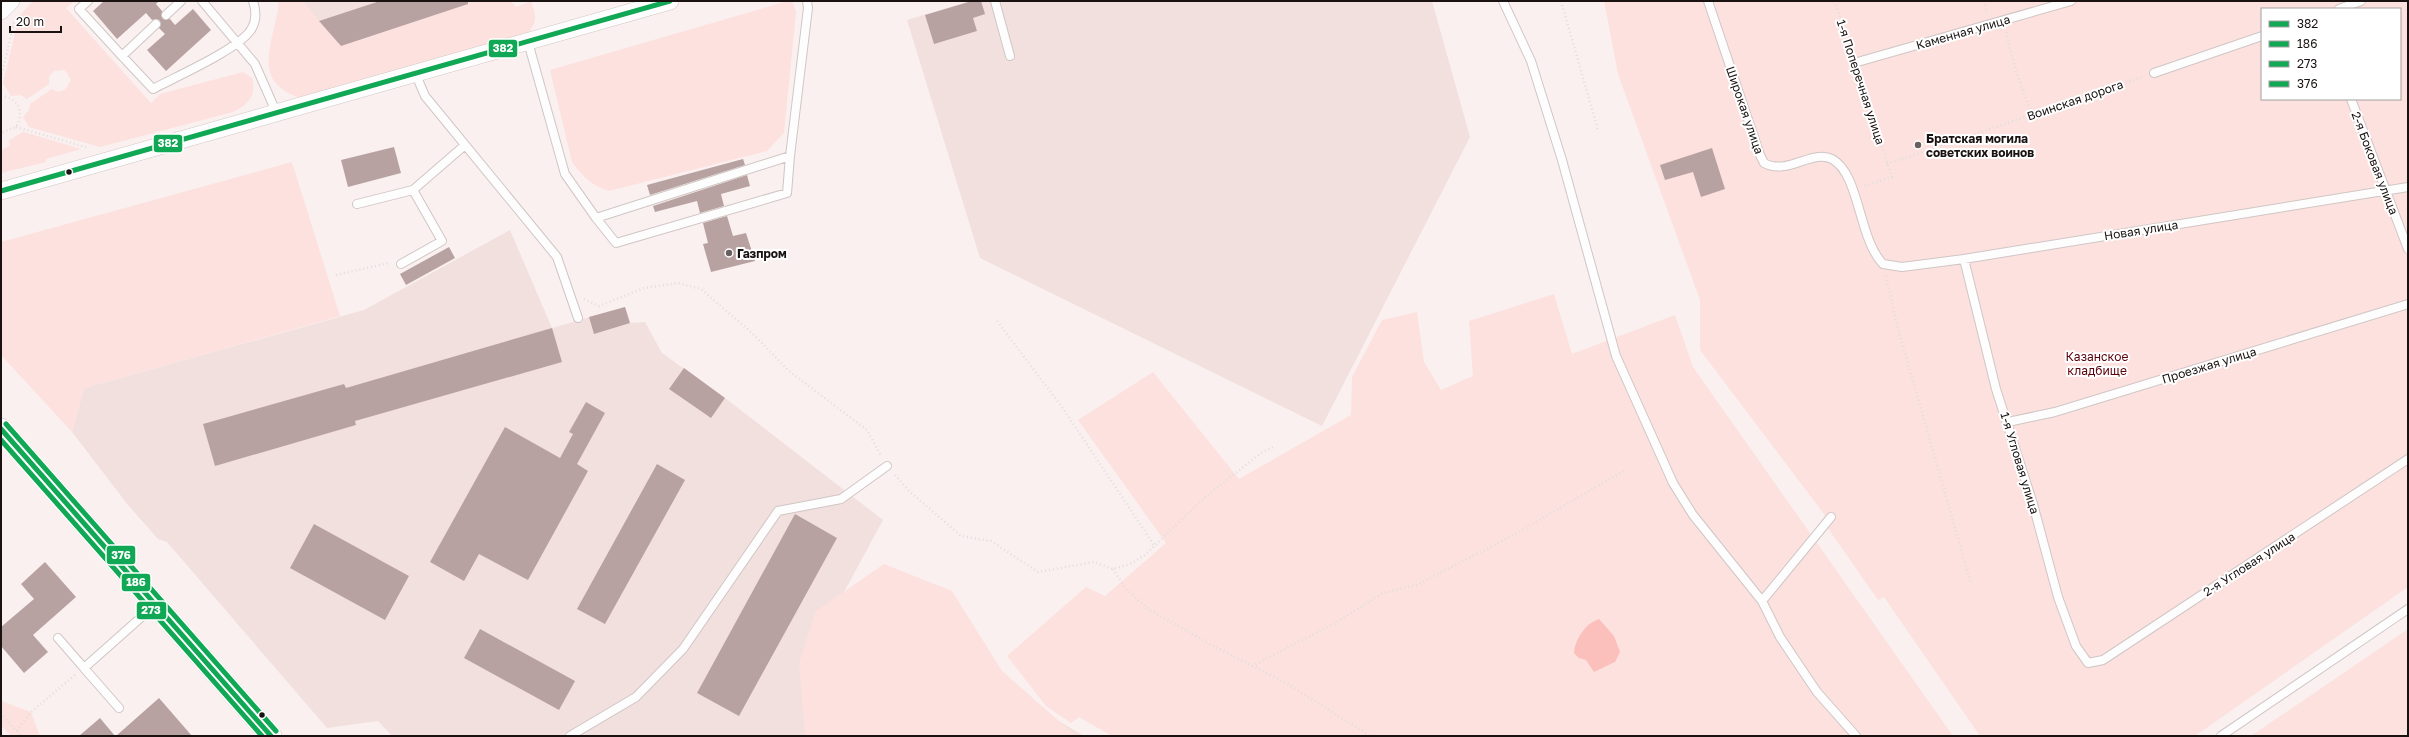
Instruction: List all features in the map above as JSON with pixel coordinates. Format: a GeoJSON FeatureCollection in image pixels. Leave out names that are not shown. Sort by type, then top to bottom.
{"type":"FeatureCollection","features":[{"type":"Feature","properties":{"kind":"street"},"geometry":{"type":"LineString","coordinates":[[8,16],[11,1]]}},
{"type":"Feature","properties":{"kind":"street"},"geometry":{"type":"LineString","coordinates":[[1,191],[416,75],[670,1]]}},
{"type":"Feature","properties":{"kind":"street"},"geometry":{"type":"LineString","coordinates":[[1,429],[271,736]]}},
{"type":"Feature","properties":{"kind":"lane"},"geometry":{"type":"LineString","coordinates":[[88,1],[79,9],[153,89],[238,44],[252,28],[256,18],[253,1]]}},
{"type":"Feature","properties":{"kind":"lane"},"geometry":{"type":"LineString","coordinates":[[166,15],[181,1]]}},
{"type":"Feature","properties":{"kind":"lane"},"geometry":{"type":"LineString","coordinates":[[202,1],[255,64],[277,114]]}},
{"type":"Feature","properties":{"kind":"lane"},"geometry":{"type":"LineString","coordinates":[[528,42],[565,174],[596,218],[616,243],[787,193],[808,8],[807,1]]}},
{"type":"Feature","properties":{"kind":"lane"},"geometry":{"type":"LineString","coordinates":[[995,1],[1010,56]]}},
{"type":"Feature","properties":{"kind":"lane"},"geometry":{"type":"LineString","coordinates":[[1503,1],[1531,61],[1562,160],[1616,356],[1642,417],[1673,483],[1693,515],[1762,601],[1780,636],[1817,692],[1856,736]]}},
{"type":"Feature","properties":{"kind":"lane","name":"Широкая улица"},"geometry":{"type":"LineString","coordinates":[[1708,1],[1764,163],[1779,168],[1820,158],[1830,158],[1839,164],[1848,176],[1870,246],[1883,264]]}},
{"type":"Feature","properties":{"kind":"lane","name":"Каменная улица"},"geometry":{"type":"LineString","coordinates":[[1854,63],[2071,1]]}},
{"type":"Feature","properties":{"kind":"lane"},"geometry":{"type":"LineString","coordinates":[[2342,8],[2361,1]]}},
{"type":"Feature","properties":{"kind":"lane"},"geometry":{"type":"LineString","coordinates":[[122,56],[156,24]]}},
{"type":"Feature","properties":{"kind":"lane"},"geometry":{"type":"LineString","coordinates":[[2154,73],[2261,36]]}},
{"type":"Feature","properties":{"kind":"lane"},"geometry":{"type":"LineString","coordinates":[[416,75],[425,96],[557,257],[578,318]]}},
{"type":"Feature","properties":{"kind":"lane","name":"2-я Боковая улица"},"geometry":{"type":"LineString","coordinates":[[2351,100],[2408,249]]}},
{"type":"Feature","properties":{"kind":"lane"},"geometry":{"type":"LineString","coordinates":[[357,204],[412,190],[465,145]]}},
{"type":"Feature","properties":{"kind":"lane"},"geometry":{"type":"LineString","coordinates":[[596,218],[790,156]]}},
{"type":"Feature","properties":{"kind":"lane","name":"Новая улица"},"geometry":{"type":"LineString","coordinates":[[1883,264],[1902,267],[1964,258],[2408,187]]}},
{"type":"Feature","properties":{"kind":"lane"},"geometry":{"type":"LineString","coordinates":[[401,264],[442,241],[412,190]]}},
{"type":"Feature","properties":{"kind":"lane","name":"1-я Угловая улица"},"geometry":{"type":"LineString","coordinates":[[1964,258],[1996,389],[2008,422],[2033,504],[2058,597],[2076,646],[2088,663]]}},
{"type":"Feature","properties":{"kind":"lane","name":"Проезжая улица"},"geometry":{"type":"LineString","coordinates":[[2008,422],[2055,412],[2408,304]]}},
{"type":"Feature","properties":{"kind":"lane","name":"2-я Угловая улица"},"geometry":{"type":"LineString","coordinates":[[2088,663],[2103,660],[2408,459]]}},
{"type":"Feature","properties":{"kind":"lane"},"geometry":{"type":"LineString","coordinates":[[570,736],[636,697],[683,649],[778,510],[841,499],[887,466]]}},
{"type":"Feature","properties":{"kind":"lane"},"geometry":{"type":"LineString","coordinates":[[1762,601],[1831,517]]}},
{"type":"Feature","properties":{"kind":"lane"},"geometry":{"type":"LineString","coordinates":[[84,668],[156,604]]}},
{"type":"Feature","properties":{"kind":"lane"},"geometry":{"type":"LineString","coordinates":[[2221,736],[2408,609]]}},
{"type":"Feature","properties":{"kind":"lane"},"geometry":{"type":"LineString","coordinates":[[58,638],[119,708]]}},
{"type":"Feature","properties":{"kind":"path"},"geometry":{"type":"LineString","coordinates":[[1561,1],[1598,130]]}},
{"type":"Feature","properties":{"kind":"path","name":"1-я Поперечная улица"},"geometry":{"type":"LineString","coordinates":[[1835,1],[1887,164]]}},
{"type":"Feature","properties":{"kind":"path"},"geometry":{"type":"LineString","coordinates":[[1,78],[8,16]]}},
{"type":"Feature","properties":{"kind":"path"},"geometry":{"type":"LineString","coordinates":[[2004,21],[2016,71],[2032,115]]}},
{"type":"Feature","properties":{"kind":"path","name":"Воинская дорога"},"geometry":{"type":"LineString","coordinates":[[1887,164],[2154,73]]}},
{"type":"Feature","properties":{"kind":"path"},"geometry":{"type":"LineString","coordinates":[[1,96],[9,97],[18,105],[20,116],[16,127]]}},
{"type":"Feature","properties":{"kind":"path"},"geometry":{"type":"LineString","coordinates":[[1,133],[16,127],[91,149]]}},
{"type":"Feature","properties":{"kind":"path"},"geometry":{"type":"LineString","coordinates":[[1852,190],[1892,177],[1887,164]]}},
{"type":"Feature","properties":{"kind":"path"},"geometry":{"type":"LineString","coordinates":[[336,275],[391,262],[401,264]]}},
{"type":"Feature","properties":{"kind":"path"},"geometry":{"type":"LineString","coordinates":[[1883,264],[1896,321],[1971,584]]}},
{"type":"Feature","properties":{"kind":"path"},"geometry":{"type":"LineString","coordinates":[[569,292],[599,306],[644,288],[678,283],[701,288],[752,333],[789,372],[867,430],[887,466],[908,490],[961,536],[992,541],[1038,572],[1094,562],[1113,569],[1130,564],[1154,545],[1204,498],[1261,453],[1275,446]]}},
{"type":"Feature","properties":{"kind":"path"},"geometry":{"type":"LineString","coordinates":[[997,321],[1062,406],[1154,545]]}},
{"type":"Feature","properties":{"kind":"path"},"geometry":{"type":"LineString","coordinates":[[1252,666],[1337,622],[1383,593],[1417,585],[1510,536],[1625,470]]}},
{"type":"Feature","properties":{"kind":"path"},"geometry":{"type":"LineString","coordinates":[[1113,569],[1126,589],[1148,609],[1288,684],[1370,736]]}},
{"type":"Feature","properties":{"kind":"path"},"geometry":{"type":"LineString","coordinates":[[17,731],[31,712],[84,668]]}},
{"type":"Feature","properties":{"kind":"path"},"geometry":{"type":"LineString","coordinates":[[1,713],[21,736]]}},
{"type":"Feature","properties":{"kind":"shaded area"},"geometry":{"type":"Polygon","coordinates":[[[302,1],[476,1],[341,46],[302,1]]]}},
{"type":"Feature","properties":{"kind":"shaded area"},"geometry":{"type":"Polygon","coordinates":[[[970,1],[1432,1],[1470,137],[1322,426],[980,258],[907,20],[970,1]]]}},
{"type":"Feature","properties":{"kind":"shaded area"},"geometry":{"type":"Polygon","coordinates":[[[510,230],[552,328],[625,307],[630,323],[645,322],[662,353],[725,398],[883,520],[844,592],[1084,736],[392,736],[378,721],[327,728],[167,542],[158,539],[128,505],[72,432],[84,388],[364,310],[510,230]]]}},
{"type":"Feature","properties":{"kind":"shaded area"},"geometry":{"type":"Polygon","coordinates":[[[1599,619],[1614,636],[1620,652],[1615,662],[1594,672],[1586,660],[1579,658],[1574,653],[1576,642],[1582,632],[1590,624],[1599,619]]]}},
{"type":"Feature","properties":{"kind":"green space"},"geometry":{"type":"Polygon","coordinates":[[[33,1],[74,1],[66,8],[151,103],[160,94],[243,72],[252,78],[253,90],[250,99],[247,103],[233,112],[100,147],[29,127],[23,117],[29,110],[30,104],[52,89],[58,92],[65,90],[71,80],[65,70],[54,71],[49,77],[49,84],[27,99],[21,95],[11,96],[3,83],[19,16],[33,1]]]}},
{"type":"Feature","properties":{"kind":"green space"},"geometry":{"type":"Polygon","coordinates":[[[278,1],[302,1],[341,46],[476,1],[511,1],[516,7],[531,1],[535,21],[528,33],[301,98],[287,92],[277,85],[269,67],[270,45],[279,5],[278,1]]]}},
{"type":"Feature","properties":{"kind":"green space"},"geometry":{"type":"Polygon","coordinates":[[[792,1],[796,12],[784,133],[767,151],[609,191],[592,183],[572,162],[550,70],[792,1]]]}},
{"type":"Feature","properties":{"kind":"green space","name":"Казанское кладбище"},"geometry":{"type":"Polygon","coordinates":[[[1604,1],[2408,1],[2408,587],[2195,736],[1980,736],[1884,597],[1878,600],[1827,527],[1824,514],[1700,350],[1700,300],[1618,74],[1604,1]]]}},
{"type":"Feature","properties":{"kind":"green space"},"geometry":{"type":"Polygon","coordinates":[[[24,131],[81,149],[46,159],[46,162],[1,173],[1,151],[10,145],[8,141],[24,131]]]}},
{"type":"Feature","properties":{"kind":"green space"},"geometry":{"type":"Polygon","coordinates":[[[292,162],[340,316],[84,388],[72,432],[1,355],[1,242],[292,162]]]}},
{"type":"Feature","properties":{"kind":"green space"},"geometry":{"type":"Polygon","coordinates":[[[1554,294],[1572,354],[1675,315],[1693,367],[1953,736],[1112,736],[1079,717],[1071,723],[1046,706],[1007,656],[1086,587],[1105,596],[1166,543],[1078,420],[1153,372],[1239,479],[1351,415],[1352,377],[1382,320],[1417,312],[1424,362],[1441,390],[1473,376],[1469,321],[1554,294]]]}},
{"type":"Feature","properties":{"kind":"green space"},"geometry":{"type":"Polygon","coordinates":[[[884,564],[952,591],[1002,671],[1076,736],[805,736],[799,663],[816,611],[884,564]]]}},
{"type":"Feature","properties":{"kind":"green space"},"geometry":{"type":"Polygon","coordinates":[[[2408,629],[2408,736],[2251,736],[2408,629]]]}},
{"type":"Feature","properties":{"kind":"green space"},"geometry":{"type":"Polygon","coordinates":[[[1,701],[31,712],[40,736],[11,736],[1,725],[1,701]]]}},
{"type":"Feature","properties":{"kind":"building"},"geometry":{"type":"Polygon","coordinates":[[[104,1],[159,1],[156,4],[162,11],[162,18],[170,19],[175,25],[193,9],[211,30],[166,71],[147,50],[165,34],[159,28],[160,21],[157,19],[152,20],[146,13],[117,39],[93,11],[104,1]]]}},
{"type":"Feature","properties":{"kind":"building"},"geometry":{"type":"Polygon","coordinates":[[[380,1],[468,1],[468,4],[341,46],[319,21],[380,1]]]}},
{"type":"Feature","properties":{"kind":"building"},"geometry":{"type":"Polygon","coordinates":[[[972,1],[981,1],[985,14],[973,18],[977,31],[934,44],[925,15],[972,1]]]}},
{"type":"Feature","properties":{"kind":"building"},"geometry":{"type":"Polygon","coordinates":[[[394,147],[401,173],[348,187],[341,160],[394,147]]]}},
{"type":"Feature","properties":{"kind":"building"},"geometry":{"type":"Polygon","coordinates":[[[1712,148],[1725,189],[1701,197],[1693,172],[1665,180],[1660,165],[1712,148]]]}},
{"type":"Feature","properties":{"kind":"building"},"geometry":{"type":"Polygon","coordinates":[[[743,159],[745,165],[650,195],[647,185],[743,159]]]}},
{"type":"Feature","properties":{"kind":"building"},"geometry":{"type":"Polygon","coordinates":[[[747,175],[750,186],[721,194],[724,206],[700,213],[697,201],[655,212],[653,206],[747,175]]]}},
{"type":"Feature","properties":{"kind":"building","name":"Газпром"},"geometry":{"type":"Polygon","coordinates":[[[727,216],[733,236],[746,233],[755,261],[711,272],[703,244],[708,243],[703,223],[727,216]]]}},
{"type":"Feature","properties":{"kind":"building"},"geometry":{"type":"Polygon","coordinates":[[[449,247],[455,258],[406,285],[400,274],[449,247]]]}},
{"type":"Feature","properties":{"kind":"building"},"geometry":{"type":"Polygon","coordinates":[[[625,307],[630,323],[594,334],[589,317],[625,307]]]}},
{"type":"Feature","properties":{"kind":"building"},"geometry":{"type":"Polygon","coordinates":[[[552,328],[562,362],[355,421],[356,425],[215,466],[203,424],[344,384],[346,388],[552,328]]]}},
{"type":"Feature","properties":{"kind":"building"},"geometry":{"type":"Polygon","coordinates":[[[684,368],[725,398],[711,418],[669,389],[684,368]]]}},
{"type":"Feature","properties":{"kind":"building"},"geometry":{"type":"Polygon","coordinates":[[[586,402],[605,413],[577,464],[588,471],[528,580],[479,554],[464,581],[430,562],[505,427],[560,458],[573,434],[569,432],[586,402]]]}},
{"type":"Feature","properties":{"kind":"building"},"geometry":{"type":"Polygon","coordinates":[[[657,464],[685,480],[605,624],[577,609],[657,464]]]}},
{"type":"Feature","properties":{"kind":"building"},"geometry":{"type":"Polygon","coordinates":[[[795,514],[837,538],[739,716],[697,693],[795,514]]]}},
{"type":"Feature","properties":{"kind":"building"},"geometry":{"type":"Polygon","coordinates":[[[314,524],[409,576],[385,620],[290,568],[314,524]]]}},
{"type":"Feature","properties":{"kind":"building"},"geometry":{"type":"Polygon","coordinates":[[[45,562],[76,597],[33,635],[48,652],[24,673],[1,646],[1,627],[34,599],[21,584],[45,562]]]}},
{"type":"Feature","properties":{"kind":"building"},"geometry":{"type":"Polygon","coordinates":[[[480,629],[575,681],[559,710],[464,658],[480,629]]]}},
{"type":"Feature","properties":{"kind":"building"},"geometry":{"type":"Polygon","coordinates":[[[159,698],[192,736],[116,736],[159,698]]]}},
{"type":"Feature","properties":{"kind":"building"},"geometry":{"type":"Polygon","coordinates":[[[100,718],[115,736],[79,736],[100,718]]]}},
{"type":"Feature","properties":{"kind":"transit line","name":"382"},"geometry":{"type":"LineString","coordinates":[[1,191],[670,1]]}},
{"type":"Feature","properties":{"kind":"transit line","name":"376"},"geometry":{"type":"LineString","coordinates":[[6,424],[276,731]]}},
{"type":"Feature","properties":{"kind":"transit line","name":"186"},"geometry":{"type":"LineString","coordinates":[[1,429],[271,736]]}},
{"type":"Feature","properties":{"kind":"transit line","name":"273"},"geometry":{"type":"LineString","coordinates":[[1,440],[262,736]]}},
{"type":"Feature","properties":{"kind":"place","name":"Братская могила советских воинов"},"geometry":{"type":"Point","coordinates":[1918,145]}},
{"type":"Feature","properties":{"kind":"place","name":"Газпром"},"geometry":{"type":"Point","coordinates":[729,253]}}]}
